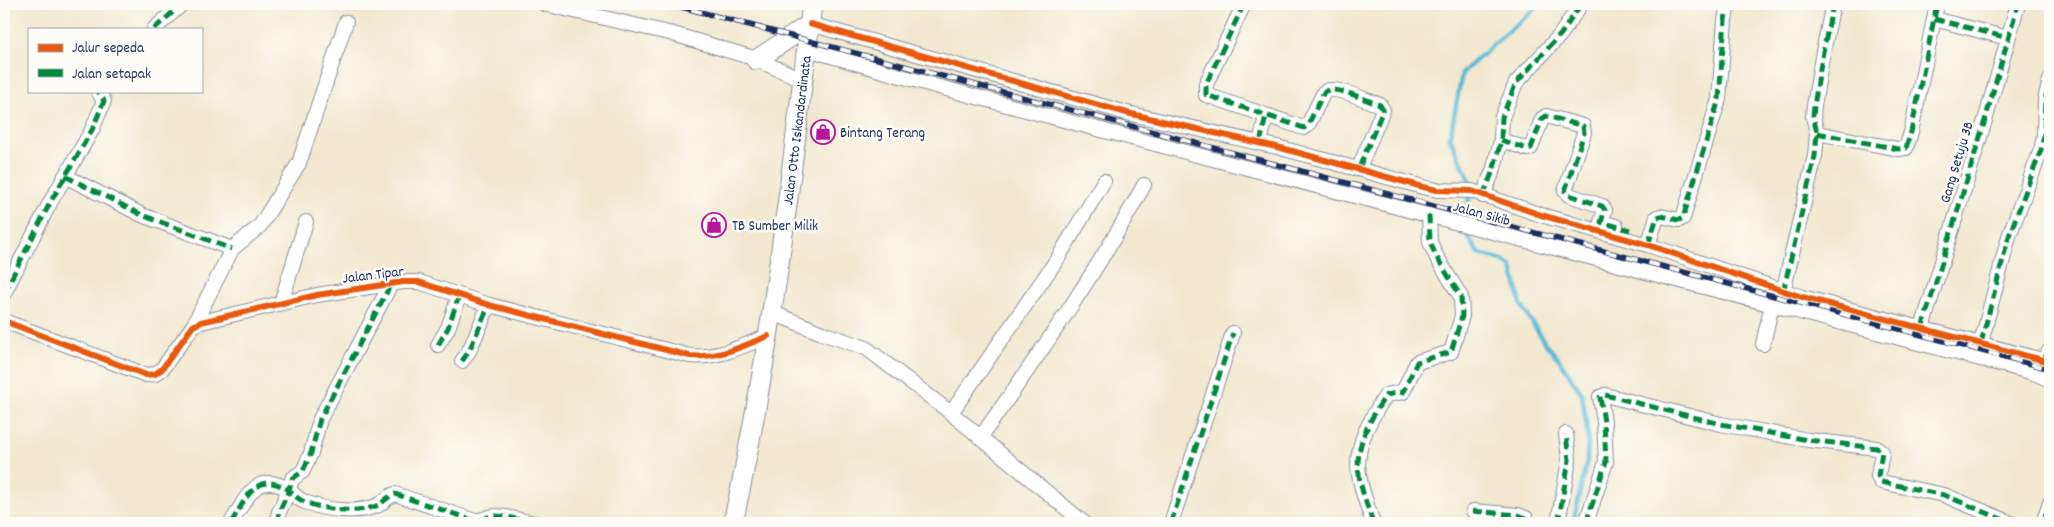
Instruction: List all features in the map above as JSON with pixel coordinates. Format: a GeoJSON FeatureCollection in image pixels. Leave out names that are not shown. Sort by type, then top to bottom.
{"type":"FeatureCollection","features":[{"type":"Feature","properties":{"kind":"main road","name":"Jalan Otto Iskandardinata"},"geometry":{"type":"LineString","coordinates":[[733,523],[751,443],[773,313],[812,4]]}},
{"type":"Feature","properties":{"kind":"main road"},"geometry":{"type":"LineString","coordinates":[[756,60],[810,24]]}},
{"type":"Feature","properties":{"kind":"street"},"geometry":{"type":"LineString","coordinates":[[155,28],[182,4]]}},
{"type":"Feature","properties":{"kind":"street"},"geometry":{"type":"LineString","coordinates":[[544,4],[673,34],[756,60],[802,79]]}},
{"type":"Feature","properties":{"kind":"street"},"geometry":{"type":"LineString","coordinates":[[1244,4],[1206,84],[1205,92],[1210,97],[1301,127],[1306,127],[1324,92],[1328,89],[1336,89],[1382,106],[1383,110],[1359,168]]}},
{"type":"Feature","properties":{"kind":"street"},"geometry":{"type":"LineString","coordinates":[[1478,194],[1494,168],[1501,140],[1502,116],[1516,83],[1562,34],[1581,4]]}},
{"type":"Feature","properties":{"kind":"street"},"geometry":{"type":"LineString","coordinates":[[1648,245],[1658,217],[1662,216],[1679,220],[1683,218],[1719,99],[1728,4]]}},
{"type":"Feature","properties":{"kind":"street"},"geometry":{"type":"LineString","coordinates":[[1783,292],[1815,156],[1817,133],[1813,116],[1814,106],[1833,4]]}},
{"type":"Feature","properties":{"kind":"street"},"geometry":{"type":"LineString","coordinates":[[1817,133],[1898,149],[1906,148],[1911,132],[1937,4]]}},
{"type":"Feature","properties":{"kind":"street","name":"Gang Setuju 3B"},"geometry":{"type":"LineString","coordinates":[[1922,328],[2018,4]]}},
{"type":"Feature","properties":{"kind":"street"},"geometry":{"type":"LineString","coordinates":[[1934,19],[2008,38]]}},
{"type":"Feature","properties":{"kind":"street"},"geometry":{"type":"LineString","coordinates":[[4,321],[146,375],[155,374],[162,369],[193,326],[232,249],[260,226],[299,163],[346,22]]}},
{"type":"Feature","properties":{"kind":"street"},"geometry":{"type":"LineString","coordinates":[[810,24],[1127,113],[1260,143],[1359,168],[1423,187],[1478,194],[1541,215],[1648,245],[1783,292],[1864,315],[1981,343],[2043,362],[2050,380]]}},
{"type":"Feature","properties":{"kind":"street","name":"Jalan Sikib"},"geometry":{"type":"LineString","coordinates":[[806,49],[939,87],[1772,304],[2043,362]]}},
{"type":"Feature","properties":{"kind":"street"},"geometry":{"type":"LineString","coordinates":[[1981,343],[2009,236],[2041,150],[2044,135],[2045,100],[2050,82]]}},
{"type":"Feature","properties":{"kind":"street"},"geometry":{"type":"LineString","coordinates":[[4,293],[65,176],[92,130],[104,101],[99,92]]}},
{"type":"Feature","properties":{"kind":"street"},"geometry":{"type":"LineString","coordinates":[[1260,143],[1266,116]]}},
{"type":"Feature","properties":{"kind":"street"},"geometry":{"type":"LineString","coordinates":[[1501,140],[1527,149],[1531,148],[1542,119],[1546,116],[1582,126],[1584,133],[1565,191],[1602,206],[1605,210],[1600,222],[1630,230]]}},
{"type":"Feature","properties":{"kind":"street"},"geometry":{"type":"LineString","coordinates":[[65,176],[142,215],[232,249]]}},
{"type":"Feature","properties":{"kind":"street"},"geometry":{"type":"LineString","coordinates":[[951,413],[1058,258],[1104,181]]}},
{"type":"Feature","properties":{"kind":"street"},"geometry":{"type":"LineString","coordinates":[[980,438],[1063,321],[1110,247],[1144,185]]}},
{"type":"Feature","properties":{"kind":"street"},"geometry":{"type":"LineString","coordinates":[[1373,523],[1358,474],[1359,452],[1364,435],[1376,410],[1386,395],[1403,392],[1417,362],[1451,352],[1462,316],[1461,297],[1436,256],[1430,242],[1429,215]]}},
{"type":"Feature","properties":{"kind":"street"},"geometry":{"type":"LineString","coordinates":[[281,303],[306,222]]}},
{"type":"Feature","properties":{"kind":"street","name":"Jalan Tipar"},"geometry":{"type":"LineString","coordinates":[[193,326],[207,320],[317,295],[403,282],[419,282],[489,305],[690,356],[701,357],[725,353],[768,336]]}},
{"type":"Feature","properties":{"kind":"street"},"geometry":{"type":"LineString","coordinates":[[276,523],[292,479],[303,471],[311,452],[320,419],[391,284]]}},
{"type":"Feature","properties":{"kind":"street"},"geometry":{"type":"LineString","coordinates":[[438,345],[448,328],[460,296]]}},
{"type":"Feature","properties":{"kind":"street"},"geometry":{"type":"LineString","coordinates":[[1763,344],[1772,304]]}},
{"type":"Feature","properties":{"kind":"street"},"geometry":{"type":"LineString","coordinates":[[462,360],[469,351],[489,305]]}},
{"type":"Feature","properties":{"kind":"street"},"geometry":{"type":"LineString","coordinates":[[773,313],[866,348],[951,413],[1084,523]]}},
{"type":"Feature","properties":{"kind":"street"},"geometry":{"type":"LineString","coordinates":[[1171,523],[1234,333]]}},
{"type":"Feature","properties":{"kind":"street"},"geometry":{"type":"LineString","coordinates":[[1586,523],[1606,462],[1604,422],[1600,397],[1605,395],[1721,424],[1808,440],[1878,448],[1882,452],[1878,476],[1882,482],[1944,495],[2011,523]]}},
{"type":"Feature","properties":{"kind":"street"},"geometry":{"type":"LineString","coordinates":[[1558,523],[1570,460],[1566,434]]}},
{"type":"Feature","properties":{"kind":"street"},"geometry":{"type":"LineString","coordinates":[[231,523],[244,501],[257,486],[270,482],[277,483],[289,490],[304,502],[327,507],[363,510],[378,506],[386,498],[395,494],[479,522],[491,516],[500,516],[535,523]]}},
{"type":"Feature","properties":{"kind":"street"},"geometry":{"type":"LineString","coordinates":[[2043,523],[2050,503]]}},
{"type":"Feature","properties":{"kind":"street"},"geometry":{"type":"LineString","coordinates":[[1473,511],[1518,516],[1526,518],[1528,523]]}},
{"type":"Feature","properties":{"kind":"waterway"},"geometry":{"type":"LineString","coordinates":[[1541,4],[1462,73],[1450,138],[1470,181],[1467,235],[1479,254],[1499,259],[1512,267],[1521,305],[1545,343],[1558,358],[1582,394],[1588,436],[1587,460],[1573,523]]}},
{"type":"Feature","properties":{"kind":"railway"},"geometry":{"type":"LineString","coordinates":[[670,4],[2050,369]]}},
{"type":"Feature","properties":{"kind":"marked path"},"geometry":{"type":"LineString","coordinates":[[155,28],[182,4]]}},
{"type":"Feature","properties":{"kind":"marked path"},"geometry":{"type":"LineString","coordinates":[[1244,4],[1206,84],[1206,95],[1304,128],[1308,125],[1324,92],[1329,90],[1351,94],[1380,105],[1383,110],[1359,168]]}},
{"type":"Feature","properties":{"kind":"marked path"},"geometry":{"type":"LineString","coordinates":[[1483,196],[1494,168],[1501,140],[1502,117],[1516,83],[1561,34],[1581,4]]}},
{"type":"Feature","properties":{"kind":"marked path"},"geometry":{"type":"LineString","coordinates":[[1648,245],[1657,217],[1661,216],[1679,220],[1683,218],[1719,99],[1728,4]]}},
{"type":"Feature","properties":{"kind":"marked path"},"geometry":{"type":"LineString","coordinates":[[1783,292],[1815,156],[1817,133],[1813,116],[1814,106],[1833,4]]}},
{"type":"Feature","properties":{"kind":"marked path"},"geometry":{"type":"LineString","coordinates":[[1817,133],[1898,149],[1906,148],[1911,132],[1937,4]]}},
{"type":"Feature","properties":{"kind":"marked path"},"geometry":{"type":"LineString","coordinates":[[1922,328],[2018,4]]}},
{"type":"Feature","properties":{"kind":"marked path"},"geometry":{"type":"LineString","coordinates":[[1934,19],[2008,38]]}},
{"type":"Feature","properties":{"kind":"marked path"},"geometry":{"type":"LineString","coordinates":[[1981,343],[2009,236],[2041,150],[2044,135],[2045,100],[2050,80]]}},
{"type":"Feature","properties":{"kind":"marked path"},"geometry":{"type":"LineString","coordinates":[[4,293],[51,201],[92,130],[104,101],[99,92]]}},
{"type":"Feature","properties":{"kind":"marked path"},"geometry":{"type":"LineString","coordinates":[[1260,143],[1266,116]]}},
{"type":"Feature","properties":{"kind":"marked path"},"geometry":{"type":"LineString","coordinates":[[1501,140],[1527,149],[1531,148],[1542,119],[1546,116],[1583,126],[1584,133],[1565,191],[1569,195],[1602,206],[1605,210],[1601,222],[1630,230]]}},
{"type":"Feature","properties":{"kind":"marked path"},"geometry":{"type":"LineString","coordinates":[[65,176],[142,215],[232,249]]}},
{"type":"Feature","properties":{"kind":"marked path"},"geometry":{"type":"LineString","coordinates":[[1373,523],[1363,493],[1358,464],[1361,443],[1365,433],[1386,395],[1403,392],[1417,362],[1451,352],[1462,316],[1461,297],[1436,256],[1430,242],[1429,215]]}},
{"type":"Feature","properties":{"kind":"marked path"},"geometry":{"type":"LineString","coordinates":[[231,523],[247,496],[253,490],[260,485],[268,483],[278,484],[289,490],[292,479],[303,471],[311,453],[320,419],[391,284]]}},
{"type":"Feature","properties":{"kind":"marked path"},"geometry":{"type":"LineString","coordinates":[[438,345],[448,328],[459,296]]}},
{"type":"Feature","properties":{"kind":"marked path"},"geometry":{"type":"LineString","coordinates":[[462,361],[469,351],[489,305]]}},
{"type":"Feature","properties":{"kind":"marked path"},"geometry":{"type":"LineString","coordinates":[[1171,523],[1233,333]]}},
{"type":"Feature","properties":{"kind":"marked path"},"geometry":{"type":"LineString","coordinates":[[2043,360],[2050,350]]}},
{"type":"Feature","properties":{"kind":"marked path"},"geometry":{"type":"LineString","coordinates":[[1586,523],[1606,462],[1604,422],[1600,397],[1605,395],[1721,424],[1808,440],[1877,448],[1882,452],[1878,476],[1881,482],[1944,495],[2011,523]]}},
{"type":"Feature","properties":{"kind":"marked path"},"geometry":{"type":"LineString","coordinates":[[1558,523],[1569,460],[1566,434]]}},
{"type":"Feature","properties":{"kind":"marked path"},"geometry":{"type":"LineString","coordinates":[[277,523],[279,512],[289,490],[303,501],[331,509],[359,510],[368,508],[378,505],[395,494],[472,520],[500,516],[535,523]]}},
{"type":"Feature","properties":{"kind":"marked path"},"geometry":{"type":"LineString","coordinates":[[2043,523],[2050,503]]}},
{"type":"Feature","properties":{"kind":"marked path"},"geometry":{"type":"LineString","coordinates":[[1473,511],[1518,515],[1526,518],[1528,523]]}},
{"type":"Feature","properties":{"kind":"cycle path"},"geometry":{"type":"LineString","coordinates":[[810,24],[1127,113],[1281,148],[1423,187],[1437,190],[1472,191],[1541,215],[1648,245],[1802,297],[2050,362]]}},
{"type":"Feature","properties":{"kind":"cycle path"},"geometry":{"type":"LineString","coordinates":[[4,321],[146,375],[155,374],[162,369],[193,326],[201,322],[317,295],[403,282],[419,282],[489,305],[690,356],[720,354],[768,336]]}},
{"type":"Feature","properties":{"kind":"place","name":"Bintang Terang"},"geometry":{"type":"Point","coordinates":[823,132]}},
{"type":"Feature","properties":{"kind":"place","name":"TB Sumber Milik"},"geometry":{"type":"Point","coordinates":[714,225]}}]}
